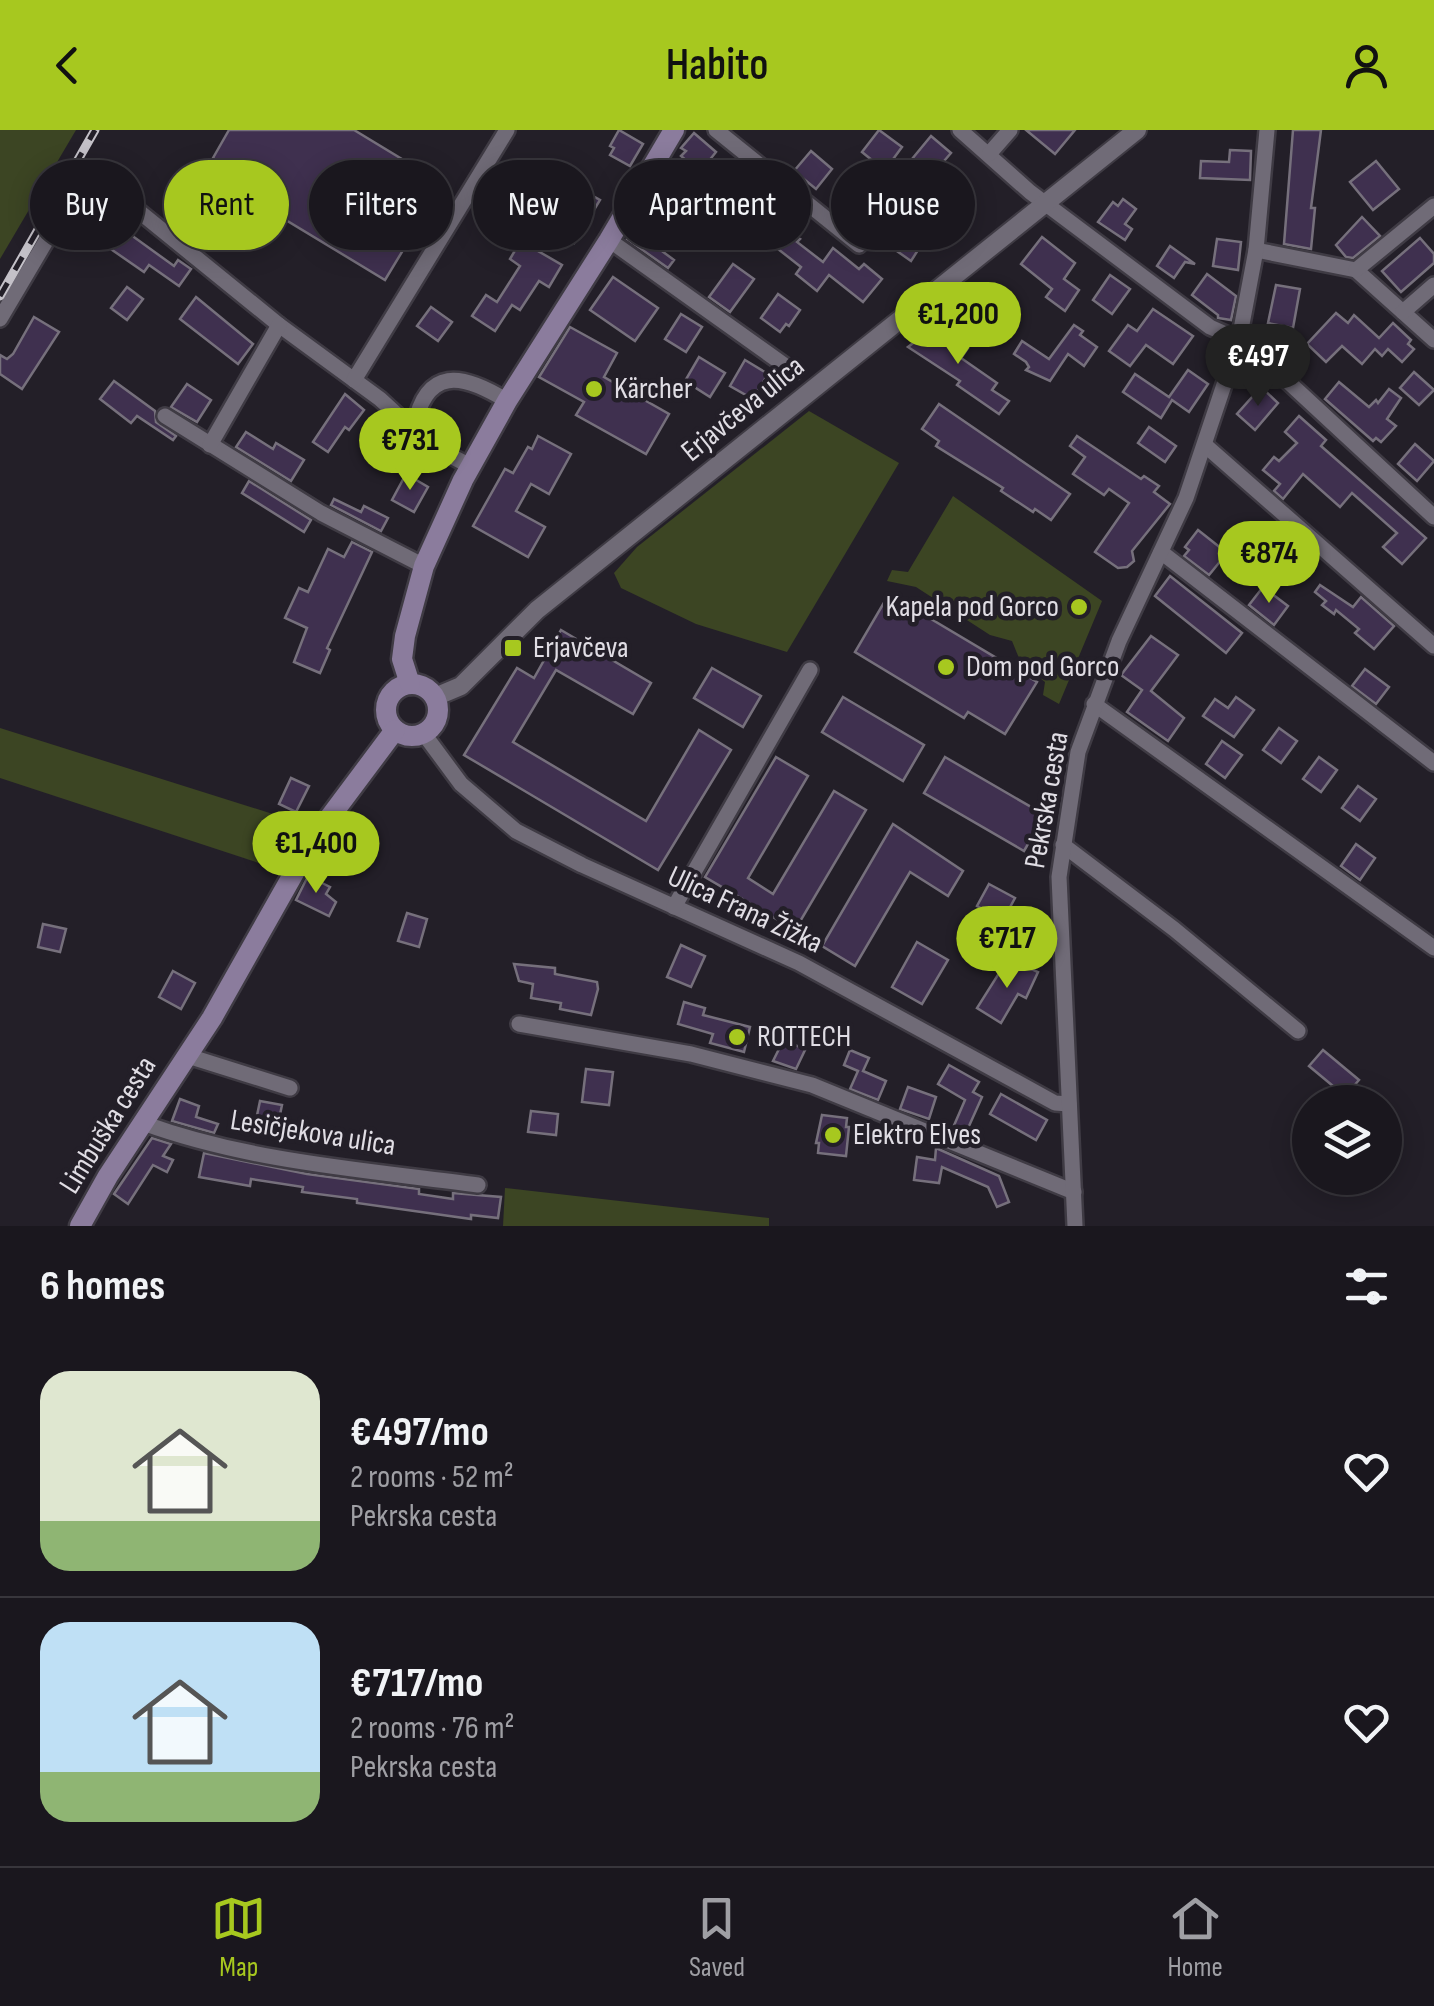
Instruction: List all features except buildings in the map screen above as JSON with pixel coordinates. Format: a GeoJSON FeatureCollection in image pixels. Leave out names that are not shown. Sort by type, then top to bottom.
{"type":"FeatureCollection","features":[{"type":"Feature","properties":{"kind":"main road"},"geometry":{"type":"LineString","coordinates":[[410,684],[402,659],[424,566],[470,466],[674,130]]}},
{"type":"Feature","properties":{"kind":"main road"},"geometry":{"type":"LineString","coordinates":[[410,684],[429,690],[435,697],[438,718],[424,734],[413,737],[395,730],[388,722],[386,705],[395,691],[410,684]]}},
{"type":"Feature","properties":{"kind":"main road","name":"Limbuška cesta"},"geometry":{"type":"LineString","coordinates":[[80,1226],[108,1176],[188,1056],[312,840],[395,730]]}},
{"type":"Feature","properties":{"kind":"street"},"geometry":{"type":"LineString","coordinates":[[354,380],[507,130]]}},
{"type":"Feature","properties":{"kind":"street"},"geometry":{"type":"LineString","coordinates":[[716,130],[831,222]]}},
{"type":"Feature","properties":{"kind":"street"},"geometry":{"type":"LineString","coordinates":[[960,130],[1030,192],[1210,327],[1257,353],[1434,517]]}},
{"type":"Feature","properties":{"kind":"street"},"geometry":{"type":"LineString","coordinates":[[990,154],[1010,130]]}},
{"type":"Feature","properties":{"kind":"street","name":"Erjavčeva ulica"},"geometry":{"type":"LineString","coordinates":[[435,697],[461,686],[537,610],[1138,130]]}},
{"type":"Feature","properties":{"kind":"street","name":"Pekrska cesta"},"geometry":{"type":"LineString","coordinates":[[1075,1226],[1059,877],[1078,752],[1094,704],[1206,446],[1239,340],[1256,250],[1268,130]]}},
{"type":"Feature","properties":{"kind":"street"},"geometry":{"type":"LineString","coordinates":[[0,319],[88,170],[414,428],[430,446],[470,466]]}},
{"type":"Feature","properties":{"kind":"street"},"geometry":{"type":"LineString","coordinates":[[1356,270],[1434,206]]}},
{"type":"Feature","properties":{"kind":"street"},"geometry":{"type":"LineString","coordinates":[[609,240],[794,372]]}},
{"type":"Feature","properties":{"kind":"street"},"geometry":{"type":"LineString","coordinates":[[1256,250],[1356,270],[1434,340]]}},
{"type":"Feature","properties":{"kind":"street"},"geometry":{"type":"LineString","coordinates":[[1402,312],[1434,285]]}},
{"type":"Feature","properties":{"kind":"street"},"geometry":{"type":"LineString","coordinates":[[210,445],[280,325]]}},
{"type":"Feature","properties":{"kind":"street"},"geometry":{"type":"LineString","coordinates":[[414,428],[418,404],[437,382],[454,379],[507,401]]}},
{"type":"Feature","properties":{"kind":"street"},"geometry":{"type":"LineString","coordinates":[[165,416],[322,513],[424,566]]}},
{"type":"Feature","properties":{"kind":"street"},"geometry":{"type":"LineString","coordinates":[[1206,446],[1434,646]]}},
{"type":"Feature","properties":{"kind":"street"},"geometry":{"type":"LineString","coordinates":[[1161,552],[1434,763]]}},
{"type":"Feature","properties":{"kind":"street"},"geometry":{"type":"LineString","coordinates":[[674,907],[810,670]]}},
{"type":"Feature","properties":{"kind":"street"},"geometry":{"type":"LineString","coordinates":[[1094,704],[1434,948]]}},
{"type":"Feature","properties":{"kind":"street","name":"Ulica Frana Žižka"},"geometry":{"type":"LineString","coordinates":[[424,734],[462,784],[516,831],[800,963],[1055,1102],[1069,1104]]}},
{"type":"Feature","properties":{"kind":"street"},"geometry":{"type":"LineString","coordinates":[[1063,846],[1174,929],[1298,1031]]}},
{"type":"Feature","properties":{"kind":"street"},"geometry":{"type":"LineString","coordinates":[[519,1024],[691,1054],[812,1085],[1074,1192]]}},
{"type":"Feature","properties":{"kind":"street","name":"Limbuška cesta"},"geometry":{"type":"LineString","coordinates":[[188,1056],[290,1088]]}},
{"type":"Feature","properties":{"kind":"street","name":"Lesičjekova ulica"},"geometry":{"type":"LineString","coordinates":[[143,1122],[201,1142],[269,1156],[478,1186]]}},
{"type":"Feature","properties":{"kind":"green space"},"geometry":{"type":"Polygon","coordinates":[[[0,130],[76,130],[58,160],[30,160],[30,208],[0,259],[0,130]]]}},
{"type":"Feature","properties":{"kind":"green space"},"geometry":{"type":"Polygon","coordinates":[[[809,411],[899,463],[787,652],[696,624],[621,588],[614,573],[637,547],[809,411]]]}},
{"type":"Feature","properties":{"kind":"green space"},"geometry":{"type":"Polygon","coordinates":[[[953,496],[1102,601],[1059,704],[1043,695],[1045,682],[1021,663],[1012,641],[990,635],[916,587],[887,581],[892,570],[908,572],[953,496]]]}},
{"type":"Feature","properties":{"kind":"green space"},"geometry":{"type":"Polygon","coordinates":[[[0,728],[295,821],[268,866],[0,778],[0,728]]]}},
{"type":"Feature","properties":{"kind":"green space"},"geometry":{"type":"Polygon","coordinates":[[[505,1188],[769,1218],[769,1226],[503,1226],[505,1188]]]}},
{"type":"Feature","properties":{"kind":"railway"},"geometry":{"type":"LineString","coordinates":[[0,296],[95,130]]}},
{"type":"Feature","properties":{"kind":"place","name":"Kärcher"},"geometry":{"type":"Point","coordinates":[594,389]}},
{"type":"Feature","properties":{"kind":"place","name":"Kapela pod Gorco"},"geometry":{"type":"Point","coordinates":[1079,607]}},
{"type":"Feature","properties":{"kind":"place","name":"Erjavčeva"},"geometry":{"type":"Point","coordinates":[513,648]}},
{"type":"Feature","properties":{"kind":"place","name":"Dom pod Gorco"},"geometry":{"type":"Point","coordinates":[946,667]}},
{"type":"Feature","properties":{"kind":"place","name":"ROTTECH"},"geometry":{"type":"Point","coordinates":[737,1037]}},
{"type":"Feature","properties":{"kind":"place","name":"Elektro Elves"},"geometry":{"type":"Point","coordinates":[833,1135]}}]}
